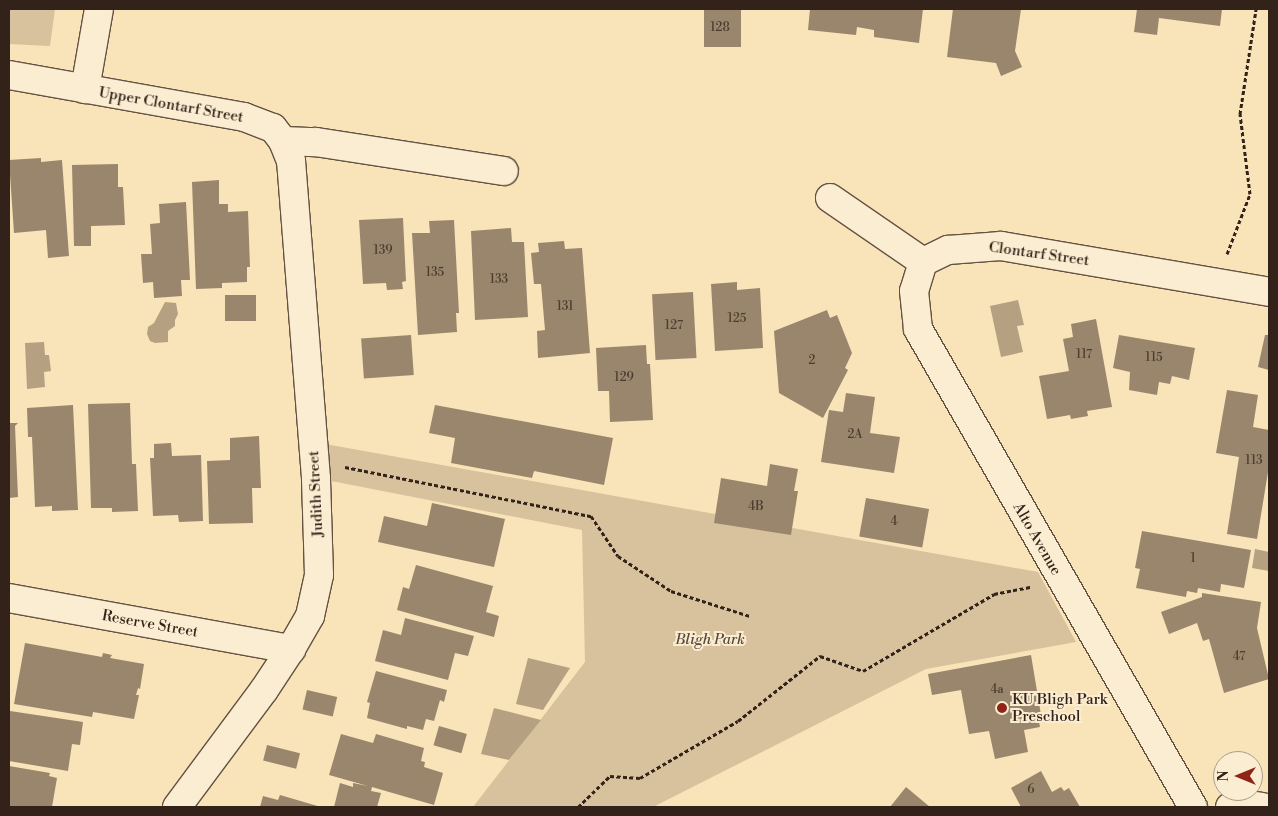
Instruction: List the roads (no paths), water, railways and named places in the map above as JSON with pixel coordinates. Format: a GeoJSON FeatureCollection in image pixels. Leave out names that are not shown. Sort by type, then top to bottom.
{"type":"FeatureCollection","features":[{"type":"Feature","properties":{"kind":"street"},"geometry":{"type":"LineString","coordinates":[[85,89],[99,9]]}},
{"type":"Feature","properties":{"kind":"street","name":"Upper Clontarf Street"},"geometry":{"type":"LineString","coordinates":[[9,75],[244,117],[273,128],[283,141]]}},
{"type":"Feature","properties":{"kind":"street"},"geometry":{"type":"LineString","coordinates":[[283,141],[316,142],[504,171]]}},
{"type":"Feature","properties":{"kind":"street","name":"Judith Street"},"geometry":{"type":"LineString","coordinates":[[177,807],[292,649],[310,616],[319,575],[315,461],[292,161],[283,141]]}},
{"type":"Feature","properties":{"kind":"street"},"geometry":{"type":"LineString","coordinates":[[830,198],[923,262]]}},
{"type":"Feature","properties":{"kind":"street","name":"Clontarf Street"},"geometry":{"type":"LineString","coordinates":[[923,262],[948,250],[1001,246],[1269,292]]}},
{"type":"Feature","properties":{"kind":"street","name":"Alto Avenue"},"geometry":{"type":"LineString","coordinates":[[923,262],[914,291],[918,329],[1193,807]]}},
{"type":"Feature","properties":{"kind":"street","name":"Reserve Street"},"geometry":{"type":"LineString","coordinates":[[9,598],[292,649]]}},
{"type":"Feature","properties":{"kind":"street"},"geometry":{"type":"LineString","coordinates":[[1230,807],[1238,803],[1263,807]]}},
{"type":"Feature","properties":{"kind":"place","name":"KU Bligh Park Preschool"},"geometry":{"type":"Point","coordinates":[1002,708]}},
{"type":"Feature","properties":{"kind":"park label","name":"Bligh Park"},"geometry":{"type":"Point","coordinates":[710,640]}}]}
